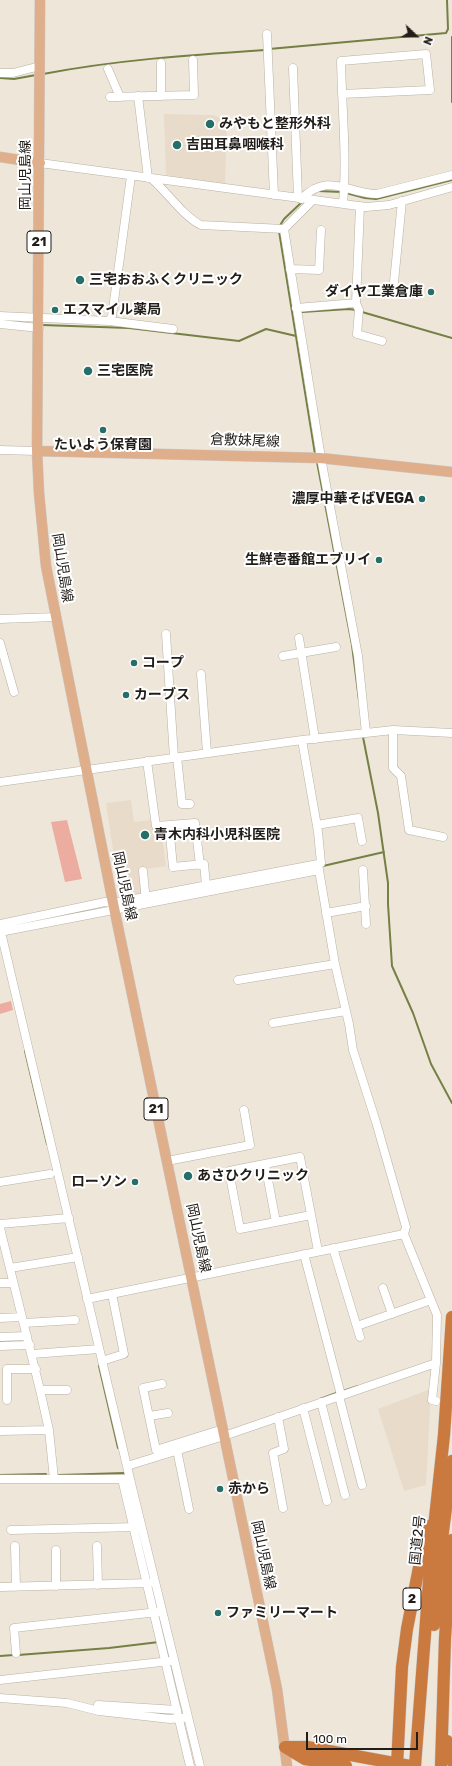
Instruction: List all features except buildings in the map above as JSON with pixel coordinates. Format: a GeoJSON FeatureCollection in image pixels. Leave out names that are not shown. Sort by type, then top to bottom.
{"type":"FeatureCollection","features":[{"type":"Feature","properties":{"kind":"highway","name":"国道2号"},"geometry":{"type":"LineString","coordinates":[[423,1766],[423,1701],[431,1555],[444,1434],[452,1317]]}},
{"type":"Feature","properties":{"kind":"highway","name":"2"},"geometry":{"type":"LineString","coordinates":[[397,1764],[402,1674],[407,1629],[444,1434]]}},
{"type":"Feature","properties":{"kind":"highway","name":"国道2号"},"geometry":{"type":"LineString","coordinates":[[415,1766],[452,1461]]}},
{"type":"Feature","properties":{"kind":"highway"},"geometry":{"type":"LineString","coordinates":[[441,1766],[443,1680],[452,1540]]}},
{"type":"Feature","properties":{"kind":"highway"},"geometry":{"type":"LineString","coordinates":[[443,1680],[446,1692],[448,1753],[452,1761]]}},
{"type":"Feature","properties":{"kind":"highway"},"geometry":{"type":"LineString","coordinates":[[285,1747],[307,1746],[410,1766]]}},
{"type":"Feature","properties":{"kind":"highway"},"geometry":{"type":"LineString","coordinates":[[285,1747],[305,1760],[346,1766]]}},
{"type":"Feature","properties":{"kind":"main road","name":"岡山児島線"},"geometry":{"type":"LineString","coordinates":[[40,0],[37,451],[41,522],[46,566],[86,770],[276,1689],[287,1766]]}},
{"type":"Feature","properties":{"kind":"main road"},"geometry":{"type":"LineString","coordinates":[[0,157],[40,163]]}},
{"type":"Feature","properties":{"kind":"main road","name":"倉敷妹尾線"},"geometry":{"type":"LineString","coordinates":[[37,451],[318,458],[452,472]]}},
{"type":"Feature","properties":{"kind":"street"},"geometry":{"type":"LineString","coordinates":[[267,34],[274,195]]}},
{"type":"Feature","properties":{"kind":"street"},"geometry":{"type":"LineString","coordinates":[[342,94],[430,90],[426,54],[341,62],[343,204]]}},
{"type":"Feature","properties":{"kind":"street"},"geometry":{"type":"LineString","coordinates":[[110,97],[194,95],[193,60]]}},
{"type":"Feature","properties":{"kind":"street"},"geometry":{"type":"LineString","coordinates":[[160,63],[161,96]]}},
{"type":"Feature","properties":{"kind":"street"},"geometry":{"type":"LineString","coordinates":[[293,68],[305,199]]}},
{"type":"Feature","properties":{"kind":"street"},"geometry":{"type":"LineString","coordinates":[[108,69],[120,97]]}},
{"type":"Feature","properties":{"kind":"street"},"geometry":{"type":"LineString","coordinates":[[0,73],[40,72]]}},
{"type":"Feature","properties":{"kind":"street"},"geometry":{"type":"LineString","coordinates":[[138,96],[150,178],[165,190],[193,221],[201,225],[280,229]]}},
{"type":"Feature","properties":{"kind":"street"},"geometry":{"type":"LineString","coordinates":[[40,163],[343,204],[380,207],[398,196],[452,175]]}},
{"type":"Feature","properties":{"kind":"street"},"geometry":{"type":"LineString","coordinates":[[109,321],[112,316],[131,176]]}},
{"type":"Feature","properties":{"kind":"street"},"geometry":{"type":"LineString","coordinates":[[280,229],[305,199],[310,190],[325,185],[344,190],[398,196],[452,187]]}},
{"type":"Feature","properties":{"kind":"street"},"geometry":{"type":"LineString","coordinates":[[393,292],[398,196]]}},
{"type":"Feature","properties":{"kind":"street"},"geometry":{"type":"LineString","coordinates":[[360,206],[356,303],[359,310],[357,334],[382,341]]}},
{"type":"Feature","properties":{"kind":"street"},"geometry":{"type":"LineString","coordinates":[[280,229],[290,269],[318,458],[358,656],[366,733]]}},
{"type":"Feature","properties":{"kind":"street"},"geometry":{"type":"LineString","coordinates":[[290,269],[319,270],[321,230]]}},
{"type":"Feature","properties":{"kind":"street"},"geometry":{"type":"LineString","coordinates":[[296,308],[356,303]]}},
{"type":"Feature","properties":{"kind":"street"},"geometry":{"type":"LineString","coordinates":[[0,316],[39,323]]}},
{"type":"Feature","properties":{"kind":"street"},"geometry":{"type":"LineString","coordinates":[[0,324],[109,321],[174,329]]}},
{"type":"Feature","properties":{"kind":"street"},"geometry":{"type":"LineString","coordinates":[[0,450],[37,451]]}},
{"type":"Feature","properties":{"kind":"street"},"geometry":{"type":"LineString","coordinates":[[0,619],[56,617]]}},
{"type":"Feature","properties":{"kind":"street"},"geometry":{"type":"LineString","coordinates":[[166,634],[175,758],[182,804],[190,804]]}},
{"type":"Feature","properties":{"kind":"street"},"geometry":{"type":"LineString","coordinates":[[299,638],[315,738]]}},
{"type":"Feature","properties":{"kind":"street"},"geometry":{"type":"LineString","coordinates":[[0,643],[14,692]]}},
{"type":"Feature","properties":{"kind":"street"},"geometry":{"type":"LineString","coordinates":[[284,656],[336,647]]}},
{"type":"Feature","properties":{"kind":"street"},"geometry":{"type":"LineString","coordinates":[[201,674],[207,753]]}},
{"type":"Feature","properties":{"kind":"street"},"geometry":{"type":"LineString","coordinates":[[393,730],[393,768],[401,776],[409,830],[443,837]]}},
{"type":"Feature","properties":{"kind":"street"},"geometry":{"type":"LineString","coordinates":[[0,782],[315,738],[393,730],[452,733]]}},
{"type":"Feature","properties":{"kind":"street"},"geometry":{"type":"LineString","coordinates":[[302,740],[317,825],[321,863],[319,867],[334,964],[346,1011],[353,1050],[376,1122],[406,1227],[404,1234],[437,1315],[436,1363],[432,1400],[436,1401]]}},
{"type":"Feature","properties":{"kind":"street"},"geometry":{"type":"LineString","coordinates":[[147,761],[156,826],[195,823],[200,865]]}},
{"type":"Feature","properties":{"kind":"street"},"geometry":{"type":"LineString","coordinates":[[317,825],[358,818],[362,841]]}},
{"type":"Feature","properties":{"kind":"street"},"geometry":{"type":"LineString","coordinates":[[169,825],[173,867],[204,864],[206,885]]}},
{"type":"Feature","properties":{"kind":"street"},"geometry":{"type":"LineString","coordinates":[[190,1766],[183,1718],[126,1479],[127,1466],[102,1361],[97,1349],[87,1299],[75,1258],[0,929],[59,916],[319,867]]}},
{"type":"Feature","properties":{"kind":"street"},"geometry":{"type":"LineString","coordinates":[[363,870],[366,924]]}},
{"type":"Feature","properties":{"kind":"street"},"geometry":{"type":"LineString","coordinates":[[143,871],[146,900]]}},
{"type":"Feature","properties":{"kind":"street"},"geometry":{"type":"LineString","coordinates":[[146,900],[206,885],[245,881]]}},
{"type":"Feature","properties":{"kind":"street"},"geometry":{"type":"LineString","coordinates":[[326,913],[366,906]]}},
{"type":"Feature","properties":{"kind":"street"},"geometry":{"type":"LineString","coordinates":[[238,980],[334,964]]}},
{"type":"Feature","properties":{"kind":"street"},"geometry":{"type":"LineString","coordinates":[[273,1023],[346,1011]]}},
{"type":"Feature","properties":{"kind":"street"},"geometry":{"type":"LineString","coordinates":[[167,1161],[250,1145],[244,1110]]}},
{"type":"Feature","properties":{"kind":"street"},"geometry":{"type":"LineString","coordinates":[[311,1215],[240,1229],[229,1171],[300,1157],[318,1251]]}},
{"type":"Feature","properties":{"kind":"street"},"geometry":{"type":"LineString","coordinates":[[265,1164],[276,1222]]}},
{"type":"Feature","properties":{"kind":"street"},"geometry":{"type":"LineString","coordinates":[[0,1182],[50,1174]]}},
{"type":"Feature","properties":{"kind":"street"},"geometry":{"type":"LineString","coordinates":[[0,1224],[66,1219]]}},
{"type":"Feature","properties":{"kind":"street"},"geometry":{"type":"LineString","coordinates":[[0,1228],[2,1243],[10,1268],[36,1369],[49,1430],[54,1479]]}},
{"type":"Feature","properties":{"kind":"street"},"geometry":{"type":"LineString","coordinates":[[87,1299],[191,1276],[404,1234]]}},
{"type":"Feature","properties":{"kind":"street"},"geometry":{"type":"LineString","coordinates":[[333,1248],[360,1337]]}},
{"type":"Feature","properties":{"kind":"street"},"geometry":{"type":"LineString","coordinates":[[304,1254],[362,1485]]}},
{"type":"Feature","properties":{"kind":"street"},"geometry":{"type":"LineString","coordinates":[[10,1268],[75,1258]]}},
{"type":"Feature","properties":{"kind":"street"},"geometry":{"type":"LineString","coordinates":[[0,1283],[13,1283]]}},
{"type":"Feature","properties":{"kind":"street"},"geometry":{"type":"LineString","coordinates":[[384,1288],[392,1314]]}},
{"type":"Feature","properties":{"kind":"street"},"geometry":{"type":"LineString","coordinates":[[102,1361],[124,1354],[112,1294]]}},
{"type":"Feature","properties":{"kind":"street"},"geometry":{"type":"LineString","coordinates":[[357,1326],[431,1300]]}},
{"type":"Feature","properties":{"kind":"street"},"geometry":{"type":"LineString","coordinates":[[0,1318],[23,1320],[75,1320]]}},
{"type":"Feature","properties":{"kind":"street"},"geometry":{"type":"LineString","coordinates":[[0,1337],[27,1336]]}},
{"type":"Feature","properties":{"kind":"street"},"geometry":{"type":"LineString","coordinates":[[0,1346],[30,1345]]}},
{"type":"Feature","properties":{"kind":"street"},"geometry":{"type":"LineString","coordinates":[[32,1354],[97,1349]]}},
{"type":"Feature","properties":{"kind":"street"},"geometry":{"type":"LineString","coordinates":[[127,1466],[166,1450],[278,1417],[340,1394],[436,1363]]}},
{"type":"Feature","properties":{"kind":"street"},"geometry":{"type":"LineString","coordinates":[[7,1400],[7,1369],[36,1369]]}},
{"type":"Feature","properties":{"kind":"street"},"geometry":{"type":"LineString","coordinates":[[162,1384],[143,1388],[156,1450],[177,1450],[223,1432]]}},
{"type":"Feature","properties":{"kind":"street"},"geometry":{"type":"LineString","coordinates":[[40,1390],[67,1390]]}},
{"type":"Feature","properties":{"kind":"street"},"geometry":{"type":"LineString","coordinates":[[320,1402],[345,1495]]}},
{"type":"Feature","properties":{"kind":"street"},"geometry":{"type":"LineString","coordinates":[[303,1408],[327,1501]]}},
{"type":"Feature","properties":{"kind":"street"},"geometry":{"type":"LineString","coordinates":[[149,1416],[168,1413]]}},
{"type":"Feature","properties":{"kind":"street"},"geometry":{"type":"LineString","coordinates":[[278,1417],[284,1449],[273,1452],[283,1508]]}},
{"type":"Feature","properties":{"kind":"street"},"geometry":{"type":"LineString","coordinates":[[0,1431],[49,1430]]}},
{"type":"Feature","properties":{"kind":"street"},"geometry":{"type":"LineString","coordinates":[[177,1450],[189,1509]]}},
{"type":"Feature","properties":{"kind":"street"},"geometry":{"type":"LineString","coordinates":[[0,1479],[126,1479]]}},
{"type":"Feature","properties":{"kind":"street"},"geometry":{"type":"LineString","coordinates":[[12,1530],[138,1527]]}},
{"type":"Feature","properties":{"kind":"street"},"geometry":{"type":"LineString","coordinates":[[15,1546],[16,1587]]}},
{"type":"Feature","properties":{"kind":"street"},"geometry":{"type":"LineString","coordinates":[[97,1546],[98,1585]]}},
{"type":"Feature","properties":{"kind":"street"},"geometry":{"type":"LineString","coordinates":[[56,1550],[56,1586]]}},
{"type":"Feature","properties":{"kind":"street"},"geometry":{"type":"LineString","coordinates":[[1,1587],[151,1583]]}},
{"type":"Feature","properties":{"kind":"street"},"geometry":{"type":"LineString","coordinates":[[158,1612],[160,1642],[170,1661],[176,1710],[183,1718],[200,1766]]}},
{"type":"Feature","properties":{"kind":"street"},"geometry":{"type":"LineString","coordinates":[[16,1652],[14,1628],[158,1612]]}},
{"type":"Feature","properties":{"kind":"street"},"geometry":{"type":"LineString","coordinates":[[0,1680],[170,1661]]}},
{"type":"Feature","properties":{"kind":"street"},"geometry":{"type":"LineString","coordinates":[[0,1698],[67,1703],[99,1711],[183,1718]]}},
{"type":"Feature","properties":{"kind":"street"},"geometry":{"type":"LineString","coordinates":[[98,1705],[176,1710]]}},
{"type":"Feature","properties":{"kind":"shaded area"},"geometry":{"type":"Polygon","coordinates":[[[164,114],[213,115],[217,116],[227,126],[225,184],[166,175],[164,114]]]}},
{"type":"Feature","properties":{"kind":"shaded area"},"geometry":{"type":"Polygon","coordinates":[[[131,800],[134,822],[151,820],[152,829],[161,828],[166,866],[139,870],[143,893],[120,897],[106,803],[131,800]]]}},
{"type":"Feature","properties":{"kind":"shaded area"},"geometry":{"type":"Polygon","coordinates":[[[67,820],[82,879],[65,882],[51,822],[67,820]]]}},
{"type":"Feature","properties":{"kind":"shaded area"},"geometry":{"type":"Polygon","coordinates":[[[11,1001],[13,1010],[0,1014],[0,1004],[11,1001]]]}},
{"type":"Feature","properties":{"kind":"shaded area"},"geometry":{"type":"Polygon","coordinates":[[[431,1389],[426,1485],[404,1491],[378,1409],[431,1389]]]}},
{"type":"Feature","properties":{"kind":"waterway"},"geometry":{"type":"LineString","coordinates":[[269,49],[446,33],[448,29],[447,0]]}},
{"type":"Feature","properties":{"kind":"waterway"},"geometry":{"type":"LineString","coordinates":[[452,37],[452,102]]}},
{"type":"Feature","properties":{"kind":"waterway"},"geometry":{"type":"LineString","coordinates":[[43,74],[98,65],[181,56],[265,50]]}},
{"type":"Feature","properties":{"kind":"waterway"},"geometry":{"type":"LineString","coordinates":[[0,78],[14,79],[36,75]]}},
{"type":"Feature","properties":{"kind":"waterway"},"geometry":{"type":"LineString","coordinates":[[346,193],[376,199],[452,180]]}},
{"type":"Feature","properties":{"kind":"waterway"},"geometry":{"type":"LineString","coordinates":[[318,191],[342,192]]}},
{"type":"Feature","properties":{"kind":"waterway"},"geometry":{"type":"LineString","coordinates":[[279,227],[284,219],[303,201]]}},
{"type":"Feature","properties":{"kind":"waterway"},"geometry":{"type":"LineString","coordinates":[[279,231],[315,454]]}},
{"type":"Feature","properties":{"kind":"waterway"},"geometry":{"type":"LineString","coordinates":[[302,312],[349,309],[356,310]]}},
{"type":"Feature","properties":{"kind":"waterway"},"geometry":{"type":"LineString","coordinates":[[362,312],[452,338]]}},
{"type":"Feature","properties":{"kind":"waterway"},"geometry":{"type":"LineString","coordinates":[[42,325],[129,328],[239,341],[266,329],[296,336]]}},
{"type":"Feature","properties":{"kind":"waterway"},"geometry":{"type":"LineString","coordinates":[[317,462],[352,645],[359,700]]}},
{"type":"Feature","properties":{"kind":"waterway"},"geometry":{"type":"LineString","coordinates":[[363,737],[378,813],[388,883],[392,966],[413,1013],[431,1064],[452,1103]]}},
{"type":"Feature","properties":{"kind":"waterway"},"geometry":{"type":"LineString","coordinates":[[323,866],[384,852]]}},
{"type":"Feature","properties":{"kind":"waterway"},"geometry":{"type":"LineString","coordinates":[[25,1051],[47,1144]]}},
{"type":"Feature","properties":{"kind":"waterway"},"geometry":{"type":"LineString","coordinates":[[99,1366],[118,1448]]}},
{"type":"Feature","properties":{"kind":"waterway"},"geometry":{"type":"LineString","coordinates":[[343,1391],[358,1386]]}},
{"type":"Feature","properties":{"kind":"waterway"},"geometry":{"type":"LineString","coordinates":[[320,1399],[339,1392]]}},
{"type":"Feature","properties":{"kind":"waterway"},"geometry":{"type":"LineString","coordinates":[[59,1475],[124,1473]]}},
{"type":"Feature","properties":{"kind":"waterway"},"geometry":{"type":"LineString","coordinates":[[0,1475],[46,1474]]}},
{"type":"Feature","properties":{"kind":"waterway"},"geometry":{"type":"LineString","coordinates":[[18,1655],[109,1648],[159,1642]]}},
{"type":"Feature","properties":{"kind":"waterway"},"geometry":{"type":"LineString","coordinates":[[0,1656],[14,1655]]}},
{"type":"Feature","properties":{"kind":"place","name":"みやもと整形外科"},"geometry":{"type":"Point","coordinates":[210,124]}},
{"type":"Feature","properties":{"kind":"place","name":"吉田耳鼻咽喉科"},"geometry":{"type":"Point","coordinates":[177,145]}},
{"type":"Feature","properties":{"kind":"place","name":"三宅おおふくクリニック"},"geometry":{"type":"Point","coordinates":[80,280]}},
{"type":"Feature","properties":{"kind":"place","name":"ダイヤ工業倉庫"},"geometry":{"type":"Point","coordinates":[431,292]}},
{"type":"Feature","properties":{"kind":"place","name":"エスマイル薬局"},"geometry":{"type":"Point","coordinates":[55,310]}},
{"type":"Feature","properties":{"kind":"place","name":"三宅医院"},"geometry":{"type":"Point","coordinates":[88,371]}},
{"type":"Feature","properties":{"kind":"place","name":"たいよう保育園"},"geometry":{"type":"Point","coordinates":[103,430]}},
{"type":"Feature","properties":{"kind":"place","name":"濃厚中華そばVEGA"},"geometry":{"type":"Point","coordinates":[422,499]}},
{"type":"Feature","properties":{"kind":"place","name":"生鮮壱番館エブリイ"},"geometry":{"type":"Point","coordinates":[379,560]}},
{"type":"Feature","properties":{"kind":"place","name":"コープ"},"geometry":{"type":"Point","coordinates":[134,663]}},
{"type":"Feature","properties":{"kind":"place","name":"カーブス"},"geometry":{"type":"Point","coordinates":[126,695]}},
{"type":"Feature","properties":{"kind":"place","name":"青木内科小児科医院"},"geometry":{"type":"Point","coordinates":[145,835]}},
{"type":"Feature","properties":{"kind":"place","name":"あさひクリニック"},"geometry":{"type":"Point","coordinates":[188,1176]}},
{"type":"Feature","properties":{"kind":"place","name":"ローソン"},"geometry":{"type":"Point","coordinates":[135,1182]}},
{"type":"Feature","properties":{"kind":"place","name":"赤から"},"geometry":{"type":"Point","coordinates":[220,1489]}},
{"type":"Feature","properties":{"kind":"place","name":"ファミリーマート"},"geometry":{"type":"Point","coordinates":[218,1613]}}]}
